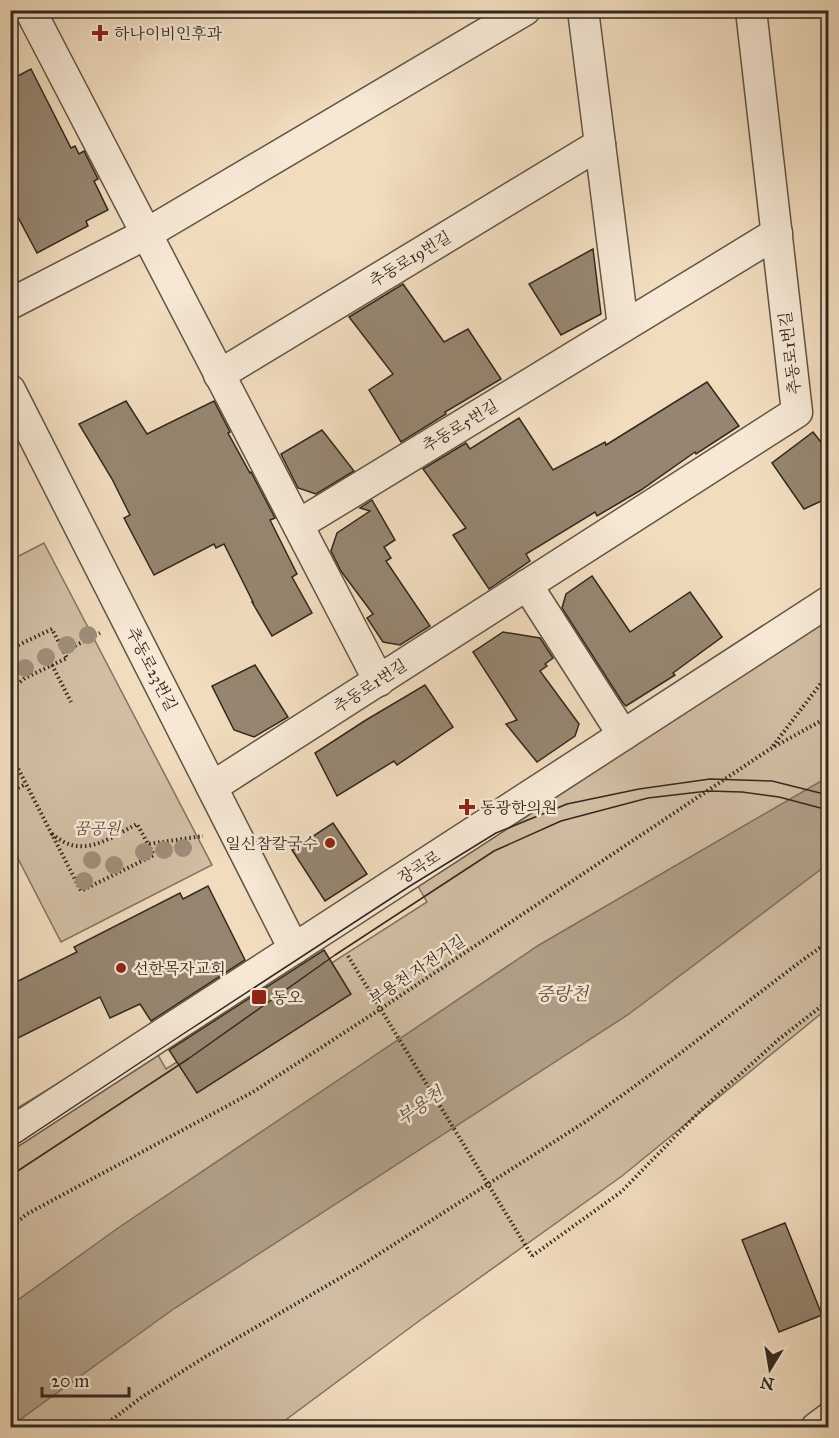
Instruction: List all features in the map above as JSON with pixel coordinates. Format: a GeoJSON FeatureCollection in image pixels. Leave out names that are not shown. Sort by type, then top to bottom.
{"type":"FeatureCollection","features":[{"type":"Feature","properties":{"kind":"street"},"geometry":{"type":"LineString","coordinates":[[30,10],[379,681]]}},
{"type":"Feature","properties":{"kind":"street"},"geometry":{"type":"LineString","coordinates":[[10,304],[146,234],[525,10]]}},
{"type":"Feature","properties":{"kind":"street"},"geometry":{"type":"LineString","coordinates":[[583,10],[623,326]]}},
{"type":"Feature","properties":{"kind":"street","name":"추동로1번길"},"geometry":{"type":"LineString","coordinates":[[212,787],[797,412],[751,10]]}},
{"type":"Feature","properties":{"kind":"street","name":"추동로19번길"},"geometry":{"type":"LineString","coordinates":[[219,375],[600,144]]}},
{"type":"Feature","properties":{"kind":"street","name":"추동로5번길"},"geometry":{"type":"LineString","coordinates":[[298,525],[777,233]]}},
{"type":"Feature","properties":{"kind":"street","name":"추동로23번길"},"geometry":{"type":"LineString","coordinates":[[10,390],[294,949]]}},
{"type":"Feature","properties":{"kind":"street"},"geometry":{"type":"LineString","coordinates":[[527,585],[623,735]]}},
{"type":"Feature","properties":{"kind":"street","name":"장곡로"},"geometry":{"type":"LineString","coordinates":[[10,1133],[828,602]]}},
{"type":"Feature","properties":{"kind":"street"},"geometry":{"type":"LineString","coordinates":[[816,1428],[828,1419]]}},
{"type":"Feature","properties":{"kind":"path"},"geometry":{"type":"LineString","coordinates":[[10,649],[52,629],[67,658],[25,678],[11,689]]}},
{"type":"Feature","properties":{"kind":"path"},"geometry":{"type":"LineString","coordinates":[[63,652],[100,633]]}},
{"type":"Feature","properties":{"kind":"path"},"geometry":{"type":"LineString","coordinates":[[52,665],[71,702]]}},
{"type":"Feature","properties":{"kind":"path"},"geometry":{"type":"LineString","coordinates":[[770,749],[828,674]]}},
{"type":"Feature","properties":{"kind":"path","name":"부용천 자전거길"},"geometry":{"type":"LineString","coordinates":[[10,1228],[27,1214],[253,1092],[770,749],[828,717]]}},
{"type":"Feature","properties":{"kind":"path"},"geometry":{"type":"LineString","coordinates":[[10,753],[51,833],[81,891],[154,855],[137,824],[95,845],[81,847],[65,843],[51,833]]}},
{"type":"Feature","properties":{"kind":"path"},"geometry":{"type":"LineString","coordinates":[[10,792],[26,784]]}},
{"type":"Feature","properties":{"kind":"path"},"geometry":{"type":"LineString","coordinates":[[148,844],[206,836]]}},
{"type":"Feature","properties":{"kind":"path"},"geometry":{"type":"LineString","coordinates":[[101,1428],[142,1397],[205,1357],[357,1268],[585,1122],[828,942]]}},
{"type":"Feature","properties":{"kind":"path"},"geometry":{"type":"LineString","coordinates":[[348,956],[532,1256],[621,1192],[701,1110],[778,1040],[828,1001]]}},
{"type":"Feature","properties":{"kind":"green space","name":"꿈공원"},"geometry":{"type":"Polygon","coordinates":[[[44,543],[212,865],[61,942],[11,845],[11,560],[44,543]]]}},
{"type":"Feature","properties":{"kind":"green space"},"geometry":{"type":"Polygon","coordinates":[[[828,598],[828,1008],[622,1176],[419,1321],[276,1427],[11,1428],[11,1112],[144,1031],[166,1069],[427,902],[407,867],[828,598]]]}},
{"type":"Feature","properties":{"kind":"water","name":"중랑천"},"geometry":{"type":"Polygon","coordinates":[[[828,777],[828,864],[629,1014],[175,1308],[11,1426],[11,1305],[118,1228],[539,945],[828,777]]]}},
{"type":"Feature","properties":{"kind":"building"},"geometry":{"type":"Polygon","coordinates":[[[31,69],[71,148],[75,146],[79,154],[84,151],[98,179],[94,181],[108,210],[86,221],[88,226],[37,253],[10,202],[10,80],[31,69]]]}},
{"type":"Feature","properties":{"kind":"building"},"geometry":{"type":"Polygon","coordinates":[[[593,249],[601,314],[561,335],[529,284],[593,249]]]}},
{"type":"Feature","properties":{"kind":"building"},"geometry":{"type":"Polygon","coordinates":[[[403,284],[444,342],[468,329],[501,379],[445,412],[446,414],[401,442],[369,390],[393,374],[349,317],[403,284]]]}},
{"type":"Feature","properties":{"kind":"building"},"geometry":{"type":"Polygon","coordinates":[[[707,382],[739,426],[696,454],[695,452],[641,490],[597,516],[595,512],[526,554],[530,561],[489,589],[453,535],[466,528],[423,469],[466,443],[470,449],[519,418],[553,470],[605,442],[606,445],[707,382]]]}},
{"type":"Feature","properties":{"kind":"building"},"geometry":{"type":"Polygon","coordinates":[[[126,401],[147,434],[214,401],[230,432],[228,433],[275,518],[270,520],[297,574],[292,577],[312,613],[272,636],[252,602],[224,544],[216,548],[214,544],[154,575],[124,518],[130,515],[112,479],[79,424],[126,401]]]}},
{"type":"Feature","properties":{"kind":"building"},"geometry":{"type":"Polygon","coordinates":[[[322,430],[354,471],[316,494],[298,488],[281,454],[322,430]]]}},
{"type":"Feature","properties":{"kind":"building"},"geometry":{"type":"Polygon","coordinates":[[[813,432],[828,451],[828,498],[804,509],[772,463],[813,432]]]}},
{"type":"Feature","properties":{"kind":"building"},"geometry":{"type":"Polygon","coordinates":[[[372,500],[395,540],[384,547],[391,558],[386,561],[430,626],[400,645],[383,642],[367,618],[373,614],[341,571],[331,551],[337,533],[370,511],[360,508],[372,500]]]}},
{"type":"Feature","properties":{"kind":"building"},"geometry":{"type":"Polygon","coordinates":[[[592,576],[630,632],[690,592],[722,637],[673,673],[675,675],[626,706],[562,608],[566,594],[592,576]]]}},
{"type":"Feature","properties":{"kind":"building"},"geometry":{"type":"Polygon","coordinates":[[[503,632],[540,638],[553,658],[540,671],[579,724],[575,736],[537,762],[506,724],[517,720],[473,652],[503,632]]]}},
{"type":"Feature","properties":{"kind":"building"},"geometry":{"type":"Polygon","coordinates":[[[255,665],[288,717],[254,737],[234,730],[212,686],[255,665]]]}},
{"type":"Feature","properties":{"kind":"building"},"geometry":{"type":"Polygon","coordinates":[[[425,685],[453,727],[397,765],[394,761],[337,796],[315,753],[425,685]]]}},
{"type":"Feature","properties":{"kind":"building"},"geometry":{"type":"Polygon","coordinates":[[[333,823],[367,874],[325,901],[292,850],[333,823]]]}},
{"type":"Feature","properties":{"kind":"building"},"geometry":{"type":"Polygon","coordinates":[[[208,886],[245,960],[151,1021],[140,1004],[110,1018],[100,997],[10,1042],[10,985],[77,952],[74,947],[180,893],[183,899],[208,886]]]}},
{"type":"Feature","properties":{"kind":"building"},"geometry":{"type":"Polygon","coordinates":[[[324,950],[351,994],[197,1093],[169,1050],[324,950]]]}},
{"type":"Feature","properties":{"kind":"building"},"geometry":{"type":"Polygon","coordinates":[[[785,1223],[822,1315],[779,1332],[742,1240],[785,1223]]]}},
{"type":"Feature","properties":{"kind":"tram line"},"geometry":{"type":"LineString","coordinates":[[10,1149],[410,886],[496,833],[567,804],[639,789],[710,779],[772,781],[828,795]]}},
{"type":"Feature","properties":{"kind":"tram line"},"geometry":{"type":"LineString","coordinates":[[10,1176],[188,1059],[335,955],[494,851],[561,821],[648,798],[708,791],[742,792],[779,797],[828,810]]}},
{"type":"Feature","properties":{"kind":"place","name":"하나이비인후과"},"geometry":{"type":"Point","coordinates":[100,33]}},
{"type":"Feature","properties":{"kind":"place","name":"동광한의원"},"geometry":{"type":"Point","coordinates":[467,807]}},
{"type":"Feature","properties":{"kind":"place","name":"일신참칼국수"},"geometry":{"type":"Point","coordinates":[330,843]}},
{"type":"Feature","properties":{"kind":"place","name":"선한목자교회"},"geometry":{"type":"Point","coordinates":[121,968]}},
{"type":"Feature","properties":{"kind":"place","name":"동오"},"geometry":{"type":"Point","coordinates":[259,997]}},
{"type":"Feature","properties":{"kind":"water label","name":"부용천"},"geometry":{"type":"Point","coordinates":[420,1106]}}]}
